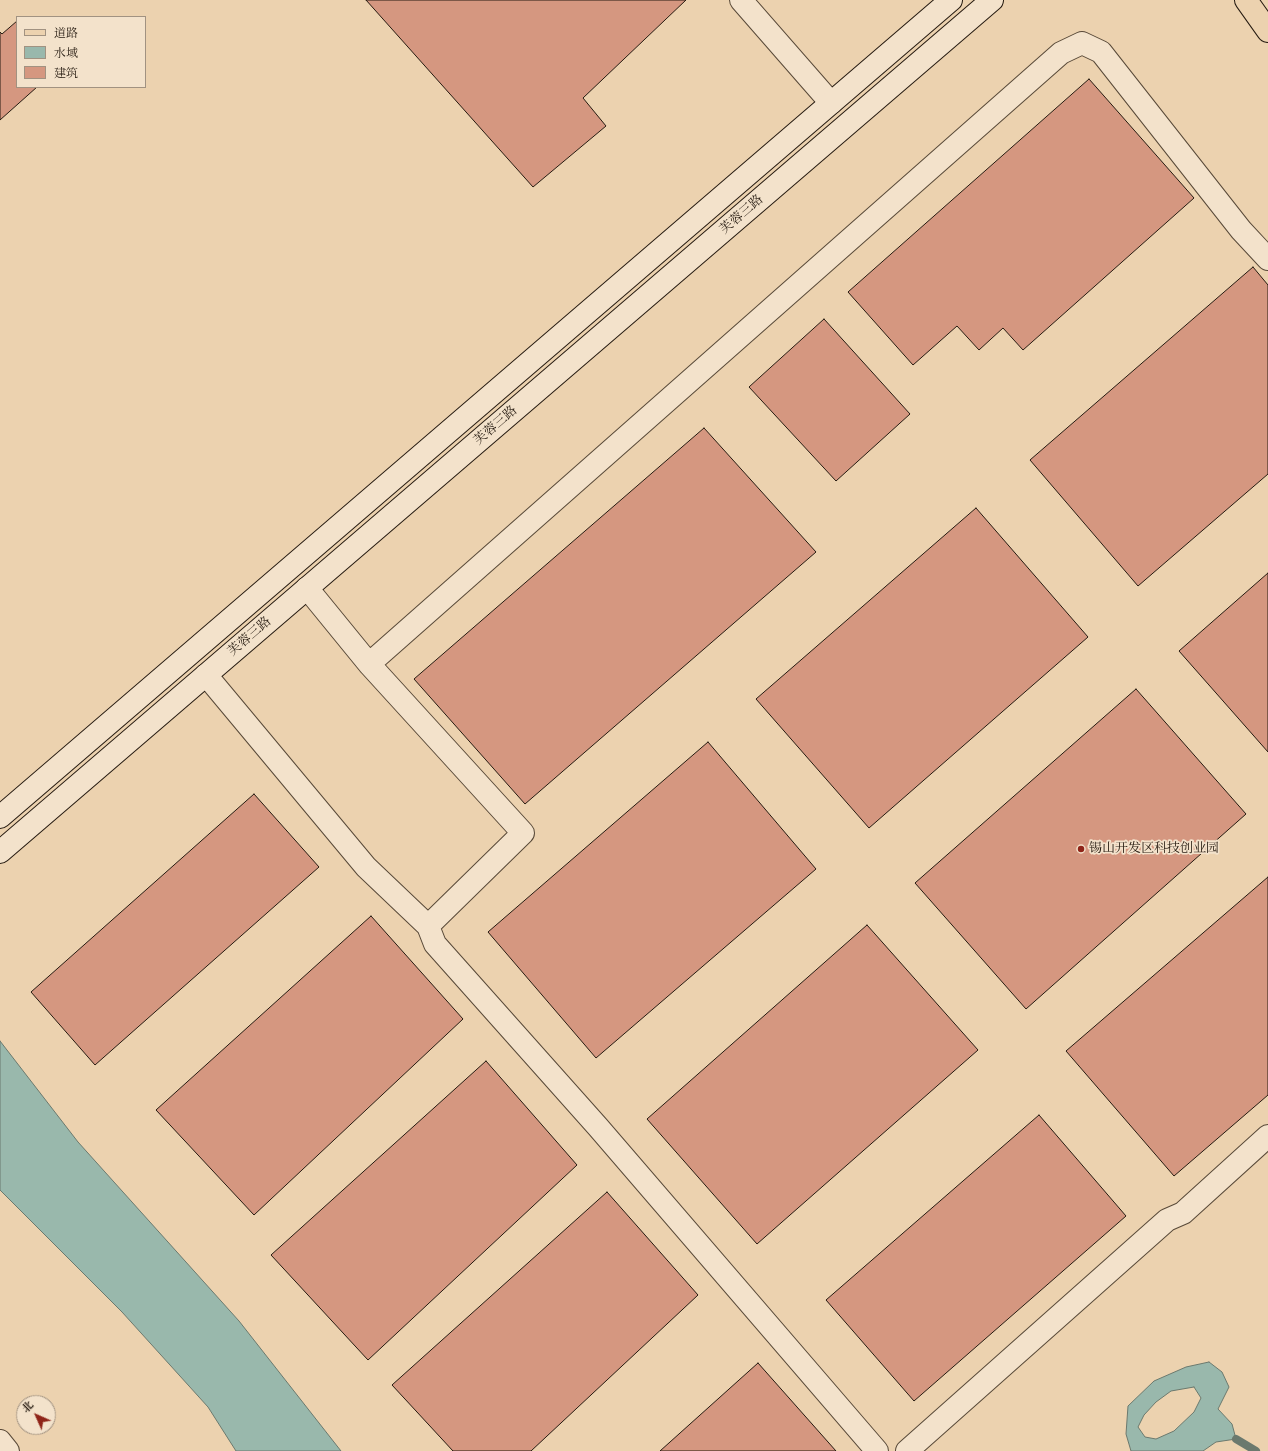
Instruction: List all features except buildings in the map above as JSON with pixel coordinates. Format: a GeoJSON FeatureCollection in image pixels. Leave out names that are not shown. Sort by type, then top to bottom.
{"type":"FeatureCollection","features":[{"type":"Feature","properties":{"kind":"main road"},"geometry":{"type":"LineString","coordinates":[[1246,0],[1268,31]]}},
{"type":"Feature","properties":{"kind":"street"},"geometry":{"type":"LineString","coordinates":[[741,0],[831,103]]}},
{"type":"Feature","properties":{"kind":"street","name":"芙蓉三路"},"geometry":{"type":"LineString","coordinates":[[0,816],[951,0]]}},
{"type":"Feature","properties":{"kind":"street","name":"芙蓉三路"},"geometry":{"type":"LineString","coordinates":[[0,852],[992,0]]}},
{"type":"Feature","properties":{"kind":"street"},"geometry":{"type":"LineString","coordinates":[[369,664],[1061,53],[1082,44],[1101,52],[1242,230],[1268,259]]}},
{"type":"Feature","properties":{"kind":"street"},"geometry":{"type":"LineString","coordinates":[[307,588],[369,664],[523,833],[428,926]]}},
{"type":"Feature","properties":{"kind":"street"},"geometry":{"type":"LineString","coordinates":[[206,675],[366,867],[428,926],[435,944],[598,1127],[876,1451]]}},
{"type":"Feature","properties":{"kind":"street"},"geometry":{"type":"LineString","coordinates":[[907,1451],[1167,1220],[1183,1213],[1268,1136]]}},
{"type":"Feature","properties":{"kind":"street"},"geometry":{"type":"LineString","coordinates":[[0,1441],[8,1451]]}},
{"type":"Feature","properties":{"kind":"water"},"geometry":{"type":"Polygon","coordinates":[[[0,1041],[78,1142],[239,1321],[341,1451],[236,1451],[208,1407],[122,1312],[0,1190],[0,1041]]]}},
{"type":"Feature","properties":{"kind":"water"},"geometry":{"type":"Polygon","coordinates":[[[1209,1362],[1222,1372],[1229,1387],[1218,1409],[1232,1424],[1236,1439],[1216,1442],[1203,1451],[1131,1451],[1126,1434],[1128,1406],[1154,1381],[1186,1367],[1209,1362]],[[1194,1387],[1171,1391],[1156,1402],[1144,1415],[1138,1427],[1145,1437],[1156,1439],[1174,1431],[1194,1412],[1201,1398],[1194,1387]]]}},
{"type":"Feature","properties":{"kind":"waterway"},"geometry":{"type":"LineString","coordinates":[[1236,1439],[1256,1451]]}},
{"type":"Feature","properties":{"kind":"place","name":"锡山开发区科技创业园"},"geometry":{"type":"Point","coordinates":[1081,849]}}]}
